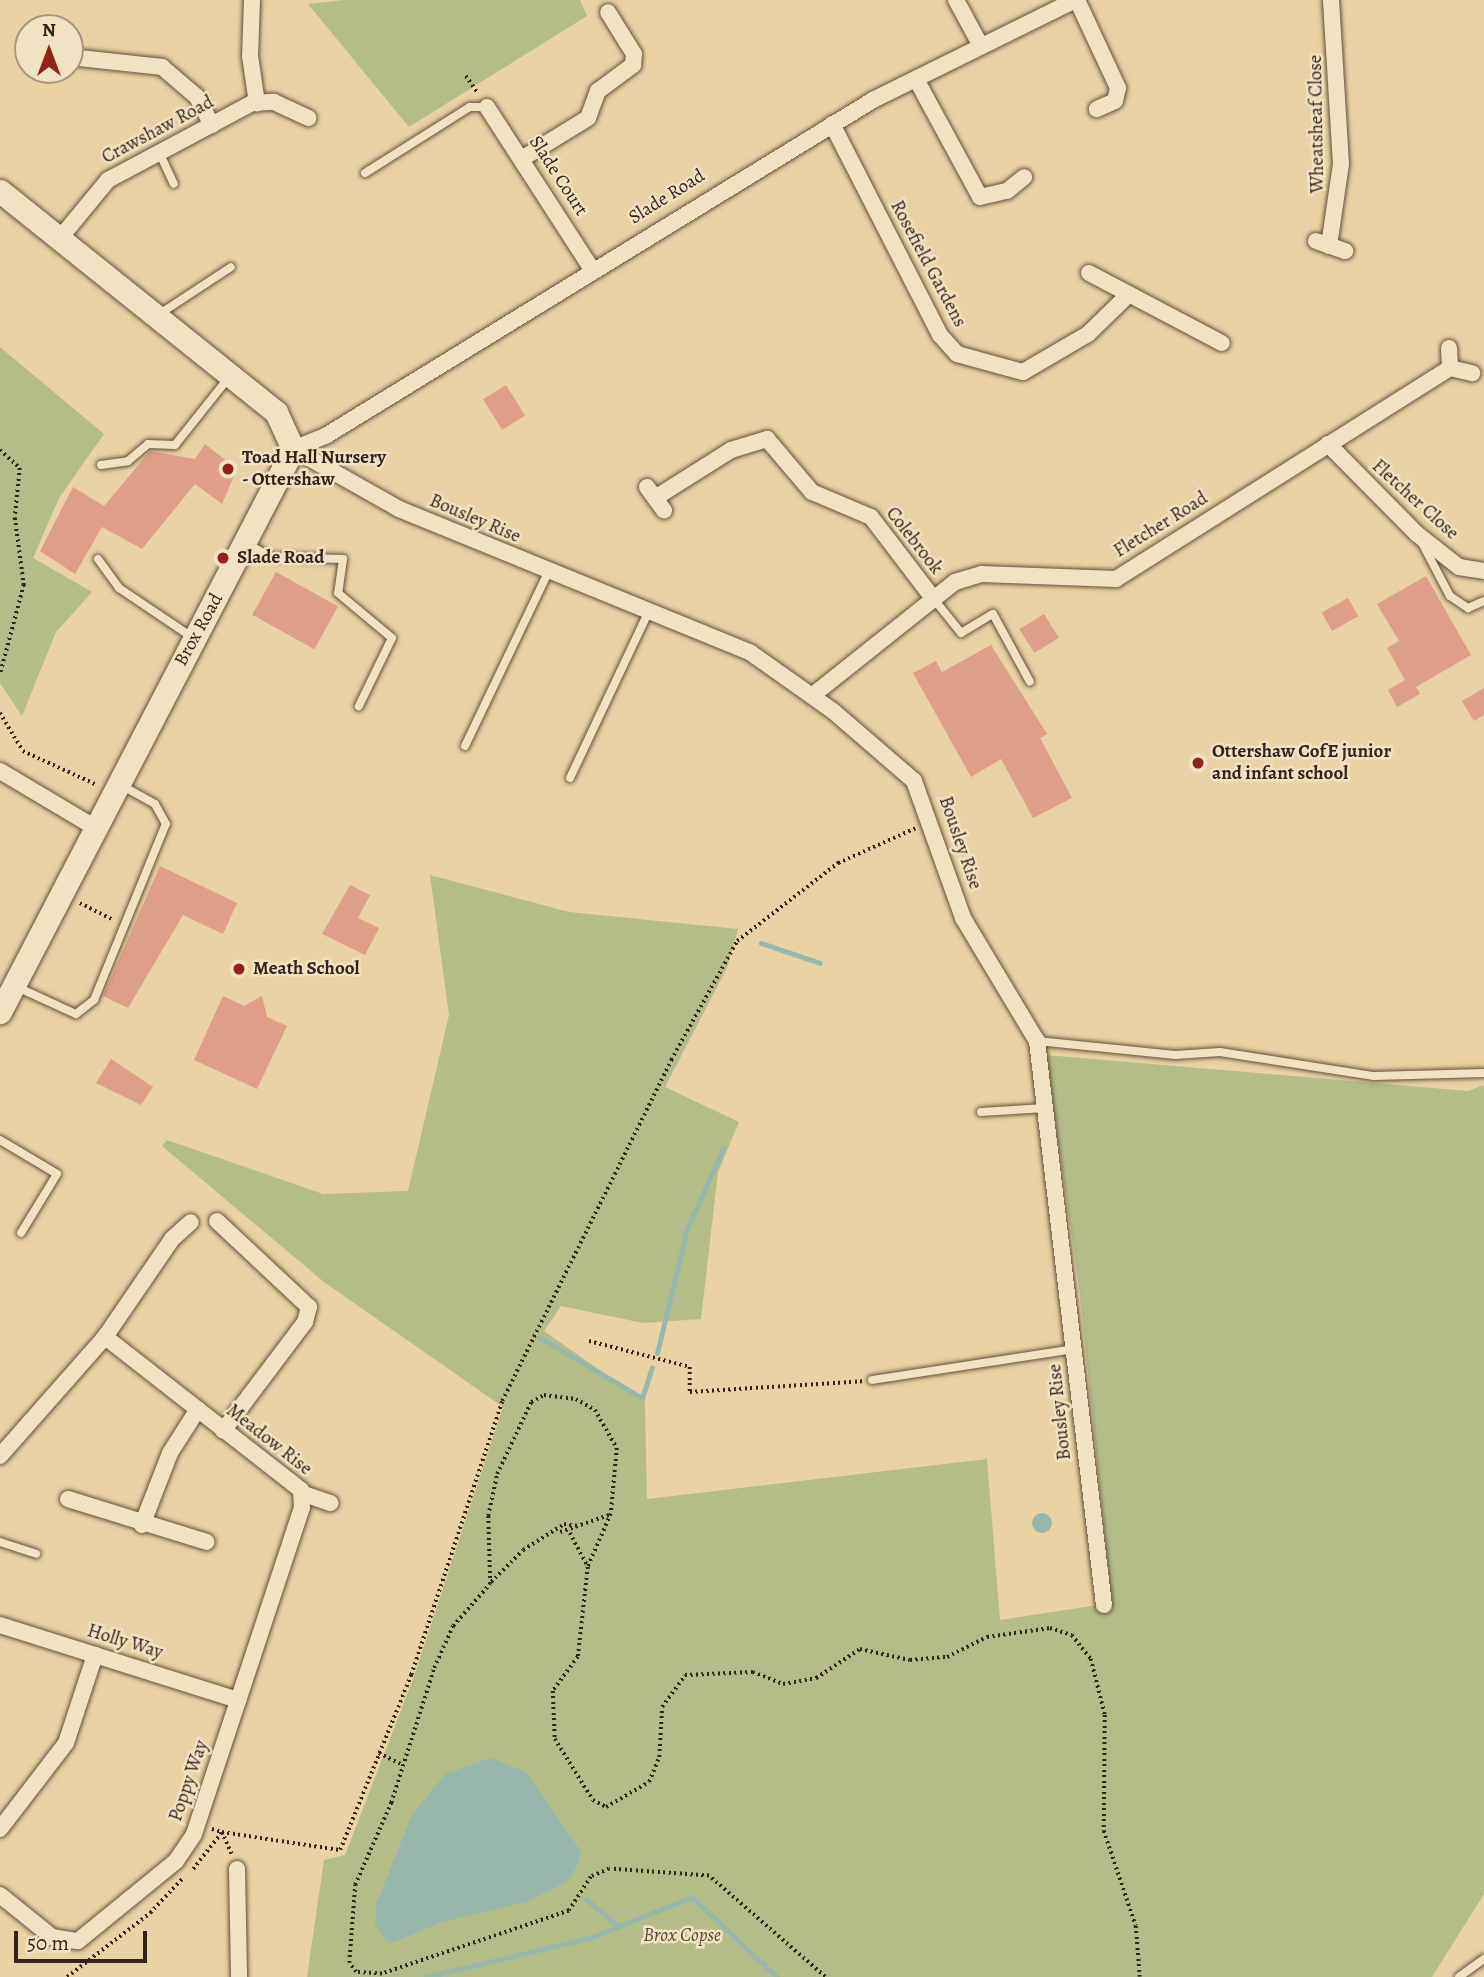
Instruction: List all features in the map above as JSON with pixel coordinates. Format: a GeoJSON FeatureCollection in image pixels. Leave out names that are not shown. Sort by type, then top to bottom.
{"type":"FeatureCollection","features":[{"type":"Feature","properties":{"kind":"street"},"geometry":{"type":"LineString","coordinates":[[252,0],[250,48],[257,103],[274,102],[308,118]]}},
{"type":"Feature","properties":{"kind":"street"},"geometry":{"type":"LineString","coordinates":[[956,0],[981,46]]}},
{"type":"Feature","properties":{"kind":"street"},"geometry":{"type":"LineString","coordinates":[[1076,0],[1118,88],[1115,101],[1097,109]]}},
{"type":"Feature","properties":{"kind":"street","name":"Slade Road"},"geometry":{"type":"LineString","coordinates":[[293,449],[327,435],[592,269],[832,124],[1076,0]]}},
{"type":"Feature","properties":{"kind":"street","name":"Wheatsheaf Close"},"geometry":{"type":"LineString","coordinates":[[1330,246],[1341,164],[1331,0]]}},
{"type":"Feature","properties":{"kind":"street"},"geometry":{"type":"LineString","coordinates":[[523,159],[588,118],[598,92],[633,65],[634,54],[608,12]]}},
{"type":"Feature","properties":{"kind":"street"},"geometry":{"type":"LineString","coordinates":[[84,59],[162,67],[197,97],[212,125]]}},
{"type":"Feature","properties":{"kind":"street"},"geometry":{"type":"LineString","coordinates":[[916,79],[980,197],[1007,191],[1024,177]]}},
{"type":"Feature","properties":{"kind":"street","name":"Crawshaw Road"},"geometry":{"type":"LineString","coordinates":[[61,236],[108,180],[257,103]]}},
{"type":"Feature","properties":{"kind":"street","name":"Slade Court"},"geometry":{"type":"LineString","coordinates":[[487,107],[592,269]]}},
{"type":"Feature","properties":{"kind":"street","name":"Rosefield Gardens"},"geometry":{"type":"LineString","coordinates":[[832,124],[940,335],[957,354],[1023,372],[1088,334],[1129,294]]}},
{"type":"Feature","properties":{"kind":"street"},"geometry":{"type":"LineString","coordinates":[[0,191],[61,236],[276,412],[293,449]]}},
{"type":"Feature","properties":{"kind":"street"},"geometry":{"type":"LineString","coordinates":[[1089,273],[1222,342]]}},
{"type":"Feature","properties":{"kind":"street"},"geometry":{"type":"LineString","coordinates":[[1449,348],[1450,368],[1472,373]]}},
{"type":"Feature","properties":{"kind":"street","name":"Fletcher Road"},"geometry":{"type":"LineString","coordinates":[[813,695],[933,598],[971,575],[1116,579],[1450,368]]}},
{"type":"Feature","properties":{"kind":"street","name":"Colebrook"},"geometry":{"type":"LineString","coordinates":[[655,498],[730,450],[767,439],[812,492],[871,517],[933,598]]}},
{"type":"Feature","properties":{"kind":"street","name":"Fletcher Close"},"geometry":{"type":"LineString","coordinates":[[1328,444],[1417,534],[1459,567],[1484,571]]}},
{"type":"Feature","properties":{"kind":"street","name":"Brox Road"},"geometry":{"type":"LineString","coordinates":[[0,1012],[194,639],[247,544],[293,449]]}},
{"type":"Feature","properties":{"kind":"street","name":"Bousley Rise"},"geometry":{"type":"LineString","coordinates":[[293,449],[399,509],[548,573],[751,653],[813,695],[901,766],[932,820],[963,918],[1037,1041],[1104,1605]]}},
{"type":"Feature","properties":{"kind":"street"},"geometry":{"type":"LineString","coordinates":[[0,771],[96,828]]}},
{"type":"Feature","properties":{"kind":"street"},"geometry":{"type":"LineString","coordinates":[[217,1221],[309,1307],[306,1322],[223,1431]]}},
{"type":"Feature","properties":{"kind":"street"},"geometry":{"type":"LineString","coordinates":[[0,1456],[105,1337],[172,1239],[191,1222]]}},
{"type":"Feature","properties":{"kind":"street","name":"Meadow Rise"},"geometry":{"type":"LineString","coordinates":[[105,1337],[304,1494],[238,1700]]}},
{"type":"Feature","properties":{"kind":"street"},"geometry":{"type":"LineString","coordinates":[[142,1525],[170,1453],[198,1409]]}},
{"type":"Feature","properties":{"kind":"street"},"geometry":{"type":"LineString","coordinates":[[304,1494],[330,1503]]}},
{"type":"Feature","properties":{"kind":"street"},"geometry":{"type":"LineString","coordinates":[[68,1499],[142,1525],[206,1542]]}},
{"type":"Feature","properties":{"kind":"street","name":"Holly Way"},"geometry":{"type":"LineString","coordinates":[[0,1625],[238,1700]]}},
{"type":"Feature","properties":{"kind":"street"},"geometry":{"type":"LineString","coordinates":[[0,1829],[66,1743],[95,1655]]}},
{"type":"Feature","properties":{"kind":"street","name":"Poppy Way"},"geometry":{"type":"LineString","coordinates":[[0,1895],[38,1928],[64,1942],[78,1941],[100,1927],[176,1861],[194,1834],[238,1700]]}},
{"type":"Feature","properties":{"kind":"street"},"geometry":{"type":"LineString","coordinates":[[237,1868],[239,1977]]}},
{"type":"Feature","properties":{"kind":"lane"},"geometry":{"type":"LineString","coordinates":[[365,173],[470,107],[487,107]]}},
{"type":"Feature","properties":{"kind":"lane"},"geometry":{"type":"LineString","coordinates":[[159,152],[174,184]]}},
{"type":"Feature","properties":{"kind":"lane"},"geometry":{"type":"LineString","coordinates":[[158,315],[231,267]]}},
{"type":"Feature","properties":{"kind":"lane"},"geometry":{"type":"LineString","coordinates":[[101,465],[128,461],[148,444],[175,445],[231,375]]}},
{"type":"Feature","properties":{"kind":"lane"},"geometry":{"type":"LineString","coordinates":[[1417,534],[1450,596],[1468,608],[1484,601]]}},
{"type":"Feature","properties":{"kind":"lane"},"geometry":{"type":"LineString","coordinates":[[247,544],[271,557],[343,559],[338,593],[392,638],[359,706]]}},
{"type":"Feature","properties":{"kind":"lane"},"geometry":{"type":"LineString","coordinates":[[98,559],[119,588],[194,639]]}},
{"type":"Feature","properties":{"kind":"lane"},"geometry":{"type":"LineString","coordinates":[[465,746],[548,573]]}},
{"type":"Feature","properties":{"kind":"lane"},"geometry":{"type":"LineString","coordinates":[[933,598],[961,633],[993,614],[1030,682]]}},
{"type":"Feature","properties":{"kind":"lane"},"geometry":{"type":"LineString","coordinates":[[570,778],[649,611]]}},
{"type":"Feature","properties":{"kind":"lane"},"geometry":{"type":"LineString","coordinates":[[15,985],[76,1014],[87,1011],[127,926],[166,824],[155,804],[116,788]]}},
{"type":"Feature","properties":{"kind":"lane"},"geometry":{"type":"LineString","coordinates":[[1037,1041],[1175,1055],[1220,1052],[1374,1076],[1484,1073]]}},
{"type":"Feature","properties":{"kind":"lane"},"geometry":{"type":"LineString","coordinates":[[981,1112],[1045,1108]]}},
{"type":"Feature","properties":{"kind":"lane"},"geometry":{"type":"LineString","coordinates":[[0,1140],[57,1174],[21,1233]]}},
{"type":"Feature","properties":{"kind":"lane"},"geometry":{"type":"LineString","coordinates":[[872,1380],[1074,1349]]}},
{"type":"Feature","properties":{"kind":"lane"},"geometry":{"type":"LineString","coordinates":[[0,1542],[36,1554]]}},
{"type":"Feature","properties":{"kind":"lane"},"geometry":{"type":"LineString","coordinates":[[1459,1977],[1484,1959]]}},
{"type":"Feature","properties":{"kind":"path"},"geometry":{"type":"LineString","coordinates":[[466,76],[487,107]]}},
{"type":"Feature","properties":{"kind":"path"},"geometry":{"type":"LineString","coordinates":[[0,450],[20,468],[15,518],[24,586],[0,675]]}},
{"type":"Feature","properties":{"kind":"path"},"geometry":{"type":"LineString","coordinates":[[0,713],[23,751],[116,788]]}},
{"type":"Feature","properties":{"kind":"path"},"geometry":{"type":"LineString","coordinates":[[222,1832],[340,1850],[379,1753],[502,1401],[671,1059],[737,941],[838,863],[932,820]]}},
{"type":"Feature","properties":{"kind":"path"},"geometry":{"type":"LineString","coordinates":[[62,894],[127,926]]}},
{"type":"Feature","properties":{"kind":"path"},"geometry":{"type":"LineString","coordinates":[[589,1341],[690,1367],[690,1392],[872,1380]]}},
{"type":"Feature","properties":{"kind":"path"},"geometry":{"type":"LineString","coordinates":[[490,1584],[488,1516],[497,1474],[531,1402],[557,1394],[576,1399],[610,1428],[619,1474],[611,1514],[588,1567],[578,1657],[553,1691],[552,1709],[555,1739],[577,1781],[606,1807],[649,1783],[659,1757],[662,1707],[685,1675],[752,1672],[783,1684],[816,1678],[860,1649],[910,1660],[947,1657],[1016,1630],[1050,1628],[1072,1635],[1091,1659],[1105,1715],[1104,1831],[1136,1926],[1140,1977]]}},
{"type":"Feature","properties":{"kind":"path"},"geometry":{"type":"LineString","coordinates":[[611,1514],[579,1526],[570,1533],[560,1532],[523,1550],[453,1626],[351,1900],[346,1951],[356,1972],[382,1974],[569,1911],[591,1877],[609,1869],[709,1876],[825,1977]]}},
{"type":"Feature","properties":{"kind":"path"},"geometry":{"type":"LineString","coordinates":[[560,1532],[564,1524],[579,1526]]}},
{"type":"Feature","properties":{"kind":"path"},"geometry":{"type":"LineString","coordinates":[[570,1533],[588,1567]]}},
{"type":"Feature","properties":{"kind":"path"},"geometry":{"type":"LineString","coordinates":[[379,1753],[401,1764]]}},
{"type":"Feature","properties":{"kind":"path"},"geometry":{"type":"LineString","coordinates":[[222,1832],[237,1868]]}},
{"type":"Feature","properties":{"kind":"path"},"geometry":{"type":"LineString","coordinates":[[67,1977],[150,1913],[222,1832]]}},
{"type":"Feature","properties":{"kind":"green space"},"geometry":{"type":"Polygon","coordinates":[[[344,0],[580,0],[587,16],[409,127],[308,4],[344,0]]]}},
{"type":"Feature","properties":{"kind":"green space"},"geometry":{"type":"Polygon","coordinates":[[[0,347],[104,434],[59,498],[33,558],[92,592],[56,632],[22,716],[0,683],[0,347]]]}},
{"type":"Feature","properties":{"kind":"green space","name":"Brox Copse"},"geometry":{"type":"Polygon","coordinates":[[[430,875],[569,912],[738,929],[727,968],[665,1087],[739,1122],[718,1172],[701,1319],[643,1323],[561,1306],[544,1331],[645,1402],[647,1499],[987,1459],[1000,1620],[1112,1603],[1079,1287],[1046,1055],[1468,1091],[1484,1085],[1484,1894],[1432,1977],[307,1977],[324,1860],[345,1855],[412,1682],[503,1407],[324,1282],[162,1146],[167,1140],[323,1194],[408,1191],[449,1015],[430,875]]]}},
{"type":"Feature","properties":{"kind":"water"},"geometry":{"type":"Polygon","coordinates":[[[1038,1513],[1046,1513],[1052,1523],[1046,1533],[1038,1533],[1032,1527],[1032,1519],[1038,1513]]]}},
{"type":"Feature","properties":{"kind":"water"},"geometry":{"type":"Polygon","coordinates":[[[491,1758],[526,1772],[580,1850],[578,1864],[568,1881],[526,1902],[441,1922],[390,1944],[375,1925],[376,1905],[412,1815],[445,1774],[491,1758]]]}},
{"type":"Feature","properties":{"kind":"building"},"geometry":{"type":"Polygon","coordinates":[[[506,385],[525,416],[502,430],[483,399],[506,385]]]}},
{"type":"Feature","properties":{"kind":"building"},"geometry":{"type":"Polygon","coordinates":[[[205,444],[237,469],[222,504],[195,484],[142,549],[102,527],[75,574],[40,551],[73,487],[104,506],[150,451],[195,459],[205,444]]]}},
{"type":"Feature","properties":{"kind":"building"},"geometry":{"type":"Polygon","coordinates":[[[276,572],[338,606],[314,649],[252,615],[276,572]]]}},
{"type":"Feature","properties":{"kind":"building"},"geometry":{"type":"Polygon","coordinates":[[[1426,576],[1471,655],[1416,687],[1420,694],[1397,707],[1388,690],[1405,680],[1387,648],[1399,641],[1377,604],[1426,576]]]}},
{"type":"Feature","properties":{"kind":"building"},"geometry":{"type":"Polygon","coordinates":[[[1348,598],[1358,616],[1332,631],[1322,613],[1348,598]]]}},
{"type":"Feature","properties":{"kind":"building"},"geometry":{"type":"Polygon","coordinates":[[[1044,614],[1059,638],[1034,653],[1019,629],[1044,614]]]}},
{"type":"Feature","properties":{"kind":"building"},"geometry":{"type":"Polygon","coordinates":[[[991,645],[1047,734],[1040,738],[1072,798],[1033,818],[1001,759],[971,777],[913,673],[936,661],[942,672],[991,645]]]}},
{"type":"Feature","properties":{"kind":"building"},"geometry":{"type":"Polygon","coordinates":[[[1484,688],[1484,715],[1474,721],[1462,701],[1484,688]]]}},
{"type":"Feature","properties":{"kind":"building"},"geometry":{"type":"Polygon","coordinates":[[[160,866],[237,903],[223,934],[183,915],[128,1008],[103,996],[160,866]]]}},
{"type":"Feature","properties":{"kind":"building"},"geometry":{"type":"Polygon","coordinates":[[[350,885],[370,895],[358,918],[379,928],[365,955],[322,934],[350,885]]]}},
{"type":"Feature","properties":{"kind":"building"},"geometry":{"type":"Polygon","coordinates":[[[223,996],[244,1006],[262,996],[267,1017],[287,1026],[257,1089],[194,1060],[223,996]]]}},
{"type":"Feature","properties":{"kind":"building"},"geometry":{"type":"Polygon","coordinates":[[[111,1059],[153,1087],[141,1105],[96,1083],[111,1059]]]}},
{"type":"Feature","properties":{"kind":"waterway"},"geometry":{"type":"LineString","coordinates":[[761,943],[820,963]]}},
{"type":"Feature","properties":{"kind":"waterway"},"geometry":{"type":"LineString","coordinates":[[657,1353],[687,1229],[723,1149]]}},
{"type":"Feature","properties":{"kind":"waterway"},"geometry":{"type":"LineString","coordinates":[[539,1337],[642,1398],[652,1368]]}},
{"type":"Feature","properties":{"kind":"waterway"},"geometry":{"type":"LineString","coordinates":[[426,1977],[592,1937],[692,1897],[777,1977]]}},
{"type":"Feature","properties":{"kind":"waterway"},"geometry":{"type":"LineString","coordinates":[[586,1899],[619,1927]]}},
{"type":"Feature","properties":{"kind":"place","name":"Toad Hall Nursery - Ottershaw"},"geometry":{"type":"Point","coordinates":[228,469]}},
{"type":"Feature","properties":{"kind":"place","name":"Slade Road"},"geometry":{"type":"Point","coordinates":[223,558]}},
{"type":"Feature","properties":{"kind":"place","name":"Ottershaw CofE junior and infant school"},"geometry":{"type":"Point","coordinates":[1198,763]}},
{"type":"Feature","properties":{"kind":"place","name":"Meath School"},"geometry":{"type":"Point","coordinates":[239,969]}}]}
